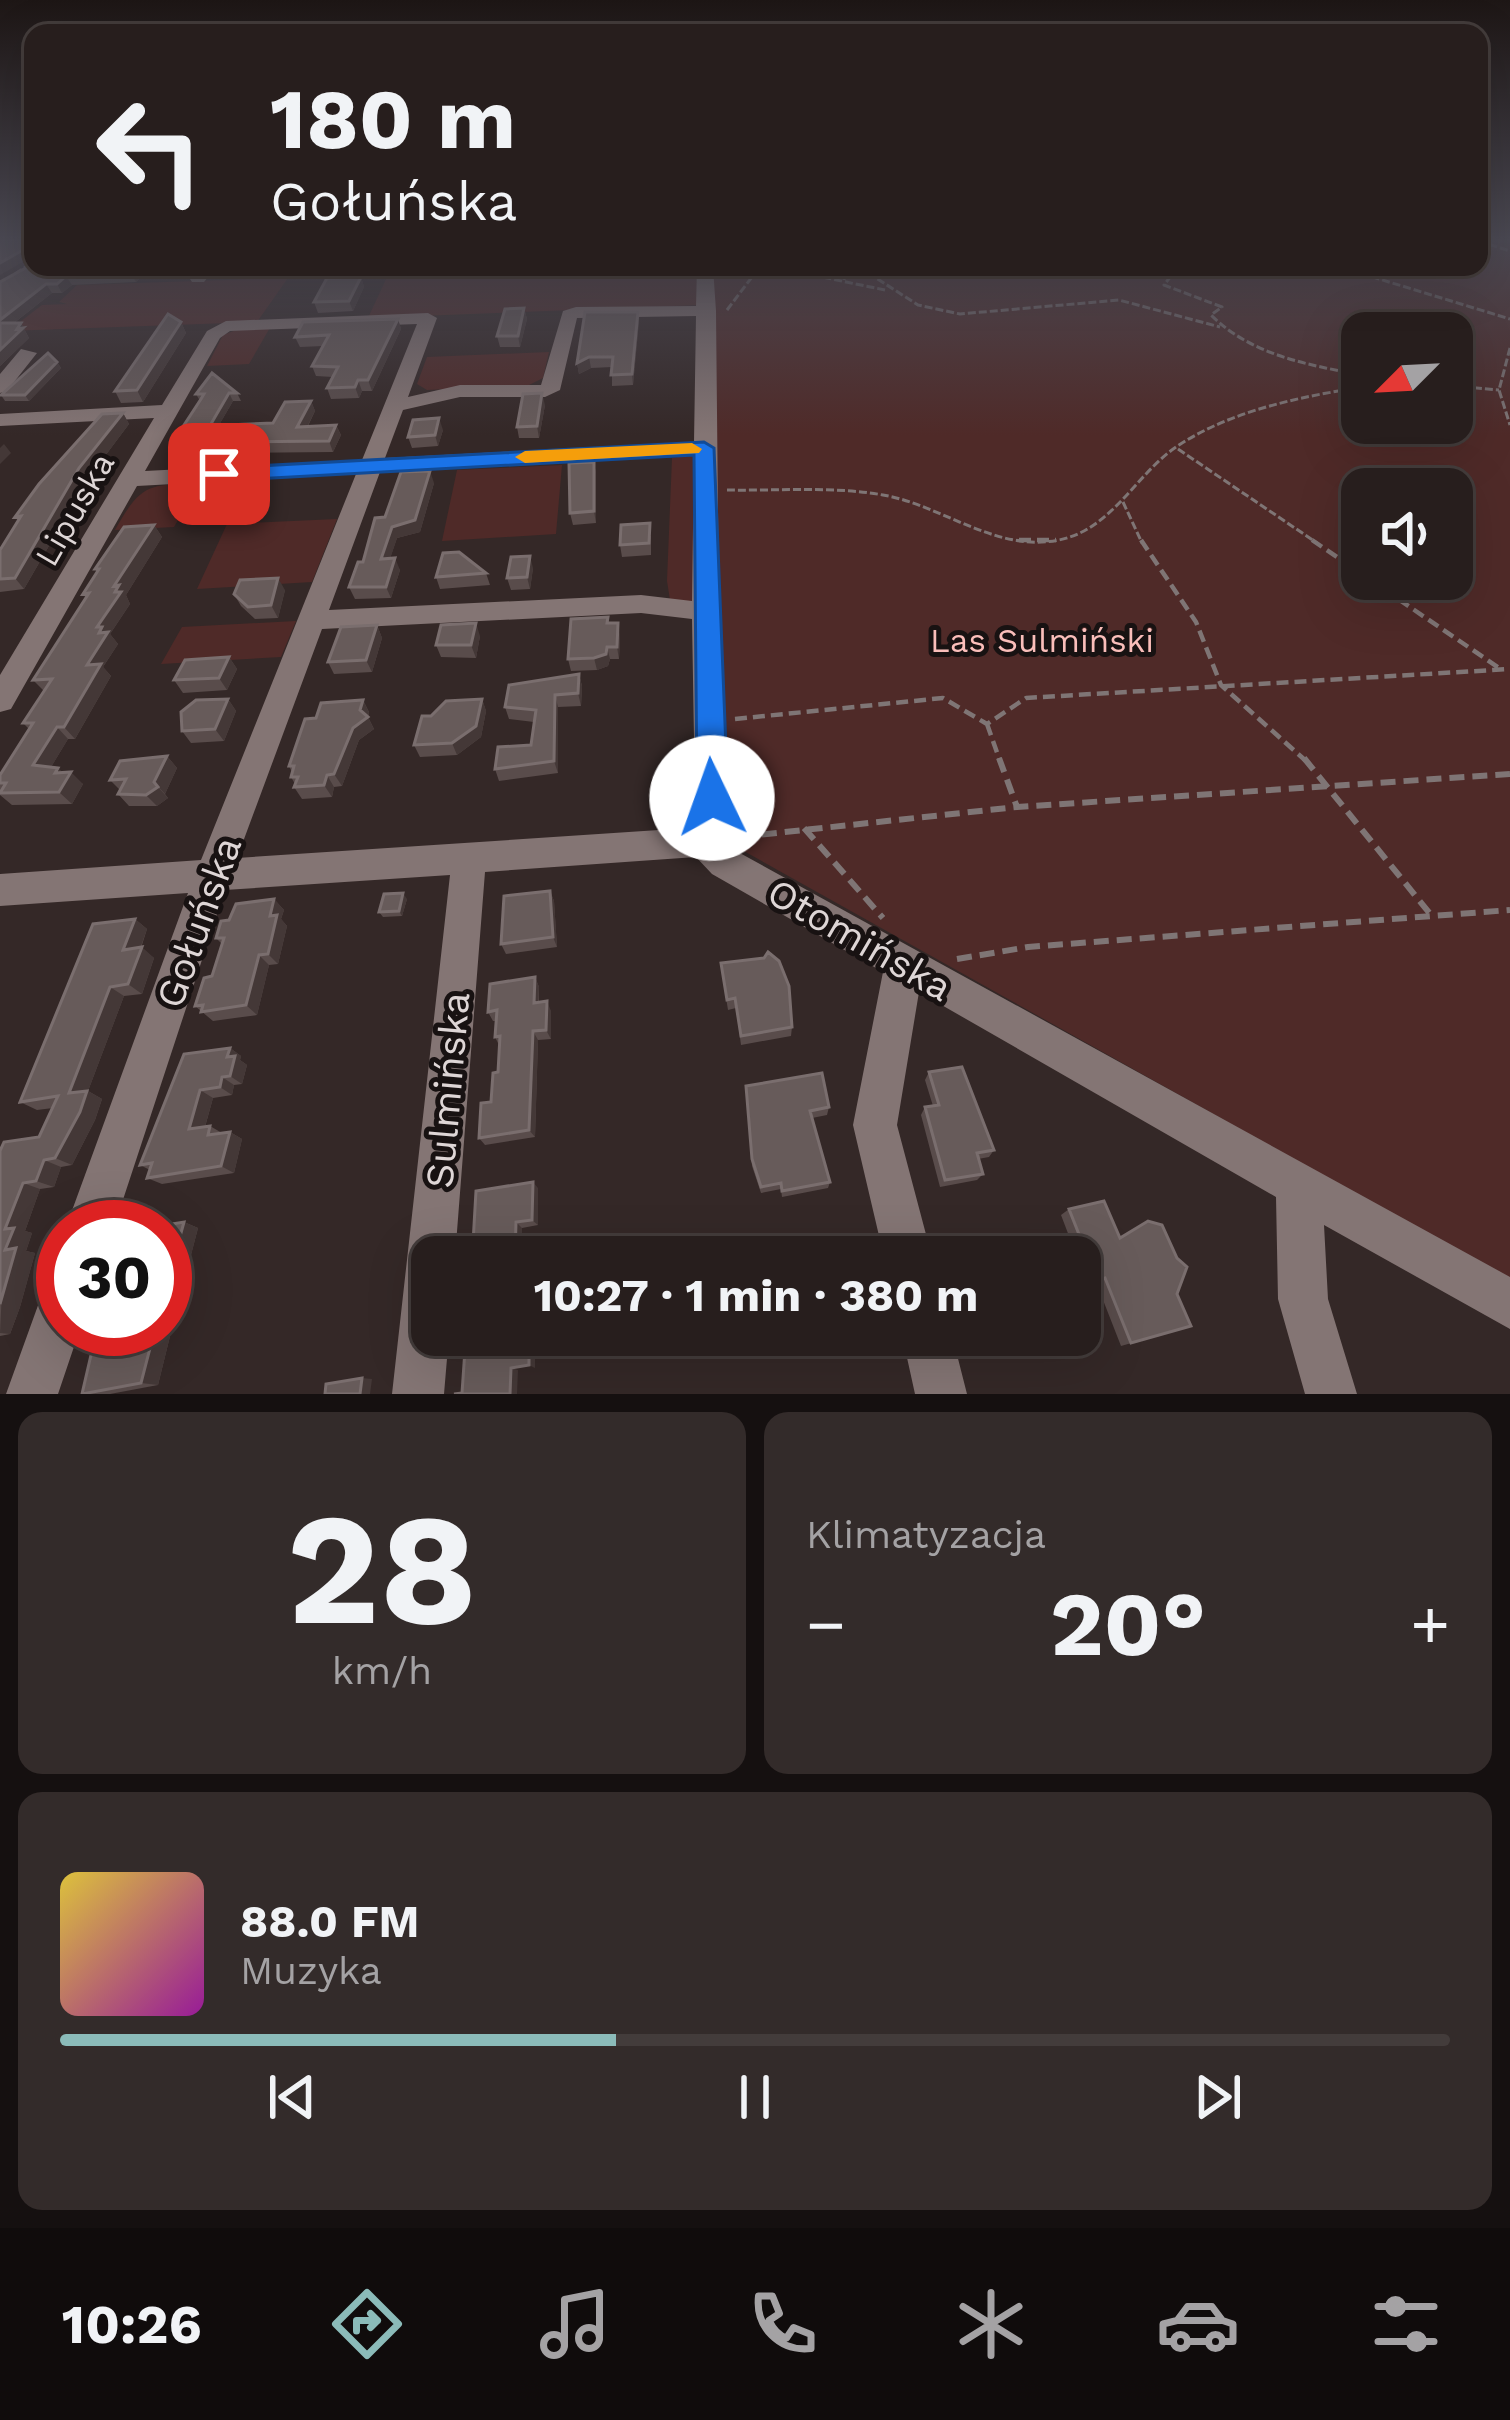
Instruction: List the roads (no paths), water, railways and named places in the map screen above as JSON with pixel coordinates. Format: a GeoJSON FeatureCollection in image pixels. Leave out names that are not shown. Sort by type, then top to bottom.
{"type":"FeatureCollection","features":[{"type":"Feature","properties":{"kind":"street"},"geometry":{"type":"LineString","coordinates":[[0,890],[703,842],[712,798],[705,612],[706,305]]}},
{"type":"Feature","properties":{"kind":"street"},"geometry":{"type":"LineString","coordinates":[[394,406],[460,392],[545,392],[553,386],[569,315],[576,312],[707,320]]}},
{"type":"Feature","properties":{"kind":"street","name":"Gołuńska"},"geometry":{"type":"LineString","coordinates":[[99,1200],[214,875],[428,318]]}},
{"type":"Feature","properties":{"kind":"street","name":"Lipuska"},"geometry":{"type":"LineString","coordinates":[[0,701],[213,334],[226,326],[428,318]]}},
{"type":"Feature","properties":{"kind":"street"},"geometry":{"type":"LineString","coordinates":[[0,386],[28,353]]}},
{"type":"Feature","properties":{"kind":"street","name":"Lipuska"},"geometry":{"type":"LineString","coordinates":[[0,420],[167,411]]}},
{"type":"Feature","properties":{"kind":"street"},"geometry":{"type":"LineString","coordinates":[[130,479],[704,448]]}},
{"type":"Feature","properties":{"kind":"street"},"geometry":{"type":"LineString","coordinates":[[313,620],[641,604],[705,612]]}},
{"type":"Feature","properties":{"kind":"street","name":"Otomińska"},"geometry":{"type":"LineString","coordinates":[[703,842],[725,863],[899,946],[1299,1187],[1510,1304]]}},
{"type":"Feature","properties":{"kind":"street","name":"Sulmińska"},"geometry":{"type":"LineString","coordinates":[[418,1394],[469,858]]}},
{"type":"Feature","properties":{"kind":"street"},"geometry":{"type":"LineString","coordinates":[[899,946],[875,1125],[903,1236]]}},
{"type":"Feature","properties":{"kind":"street"},"geometry":{"type":"LineString","coordinates":[[1299,1187],[1303,1299],[1331,1394]]}},
{"type":"Feature","properties":{"kind":"street"},"geometry":{"type":"LineString","coordinates":[[32,1394],[45,1356]]}},
{"type":"Feature","properties":{"kind":"street"},"geometry":{"type":"LineString","coordinates":[[932,1356],[941,1394]]}},
{"type":"Feature","properties":{"kind":"park label","name":"Las Sulmiński"},"geometry":{"type":"Point","coordinates":[1042,640]}}]}
